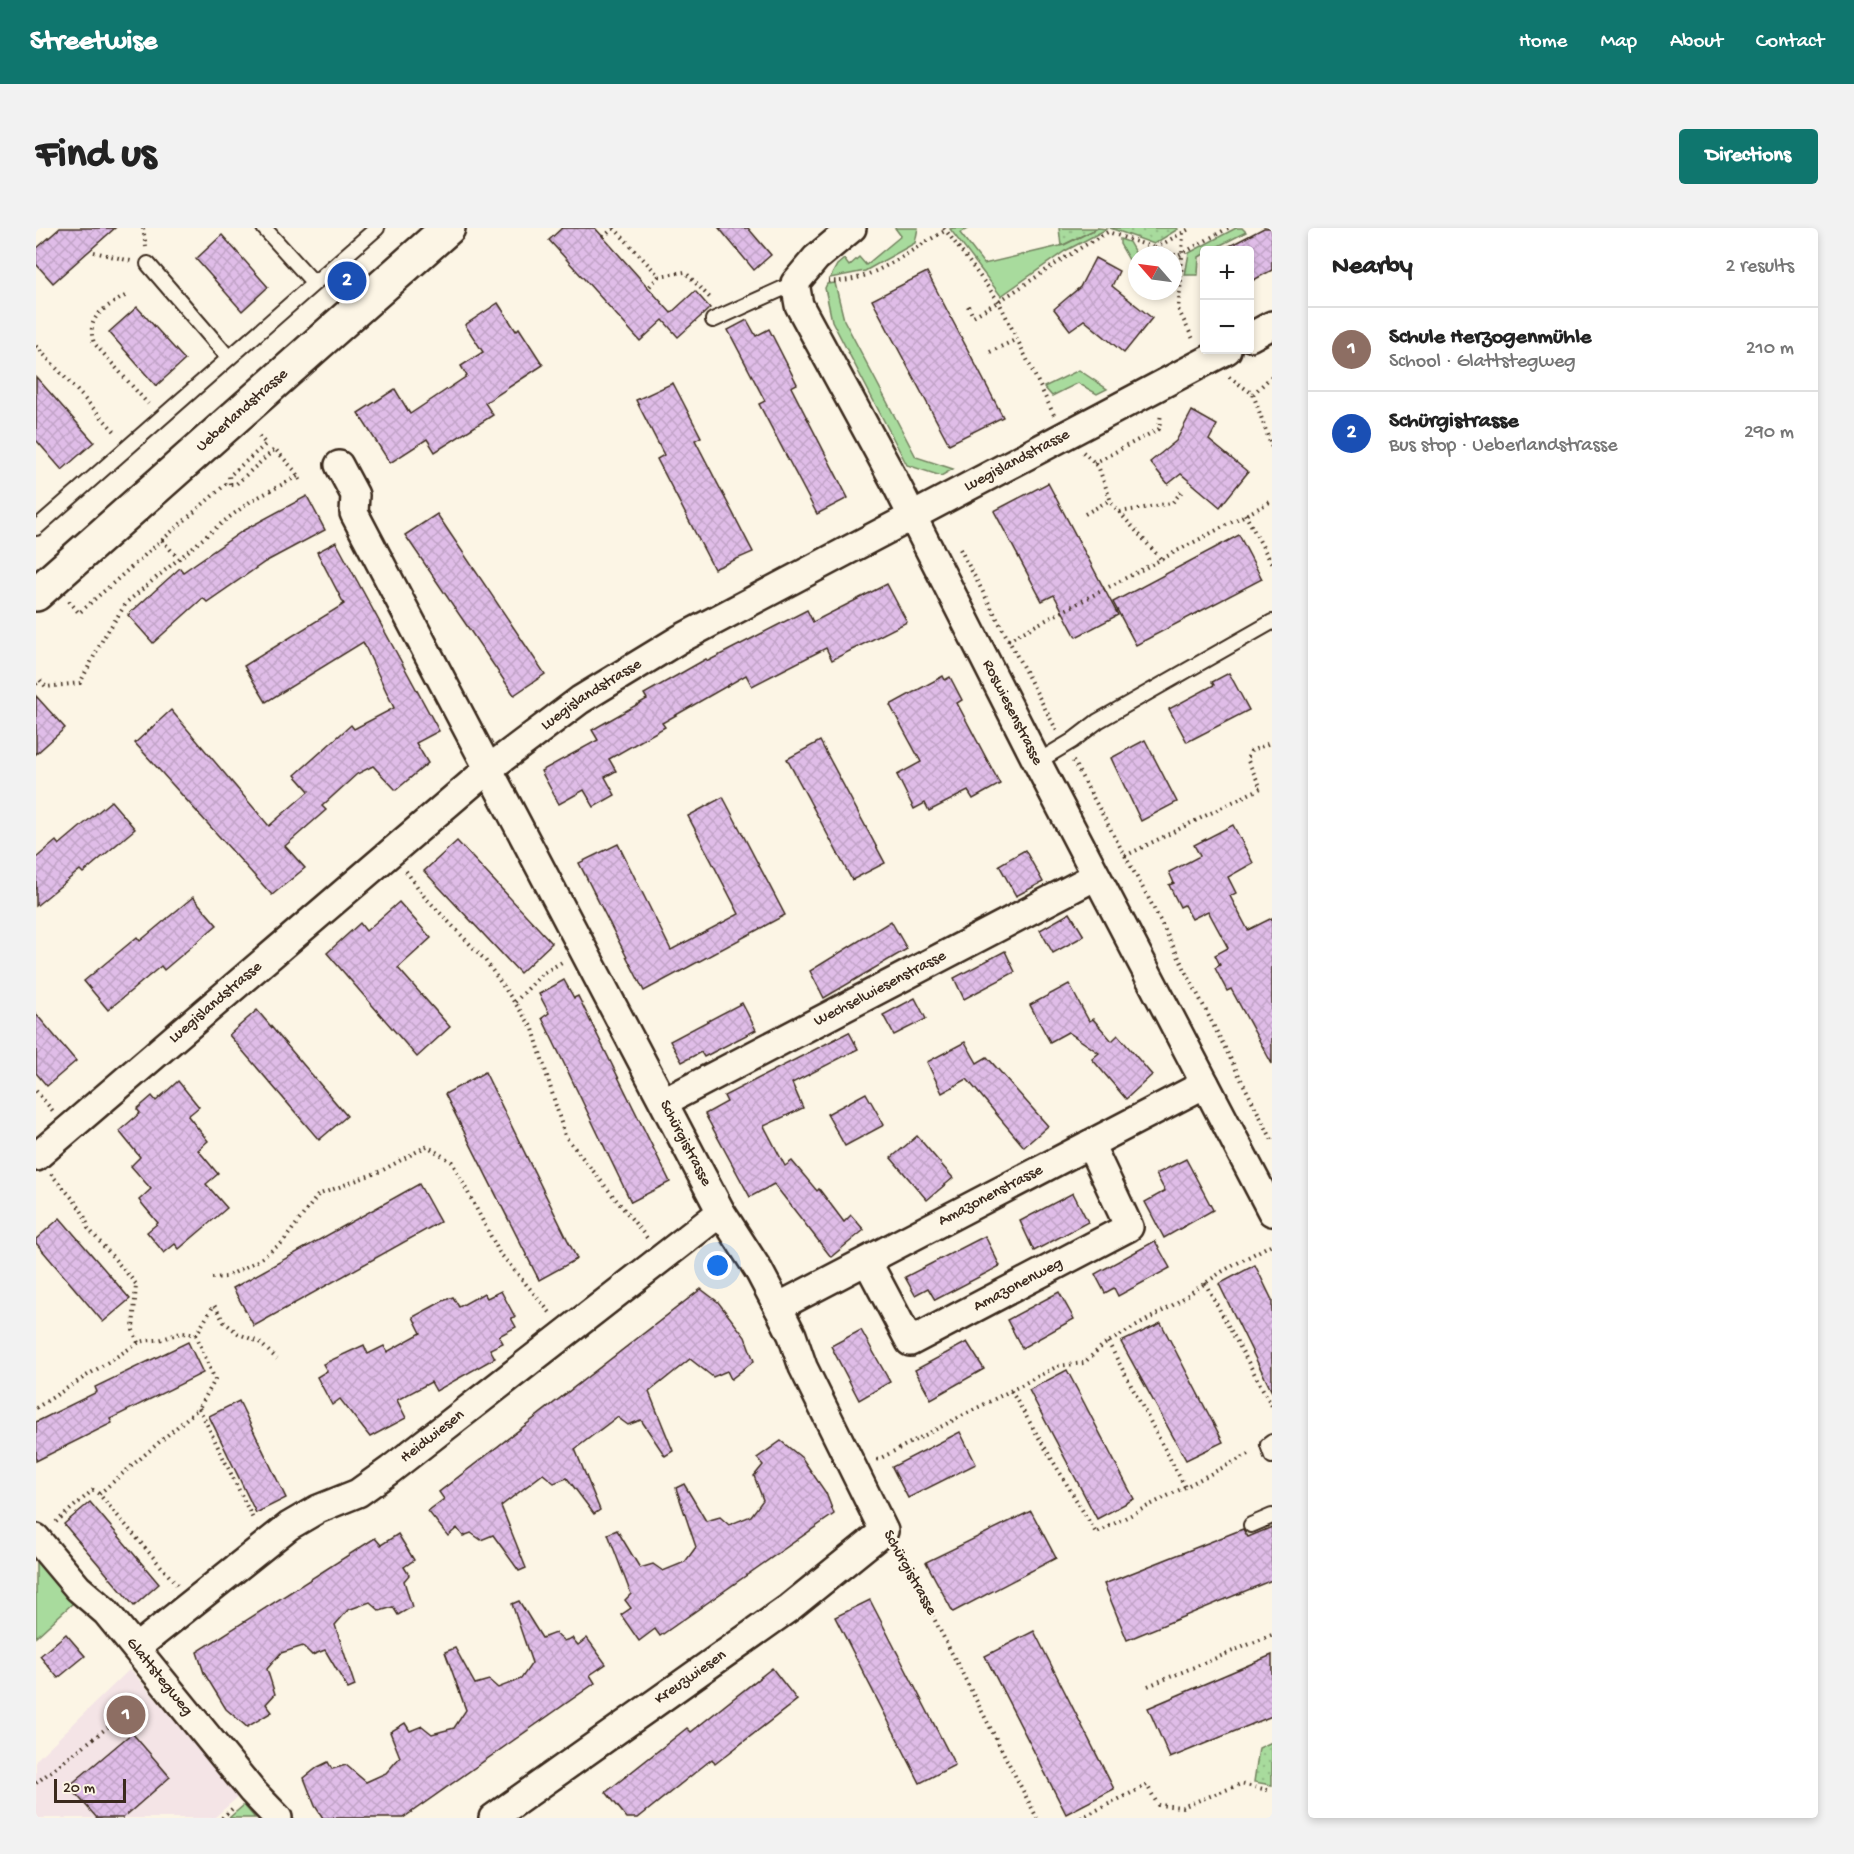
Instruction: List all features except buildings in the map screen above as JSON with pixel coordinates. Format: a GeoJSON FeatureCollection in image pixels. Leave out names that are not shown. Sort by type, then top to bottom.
{"type":"FeatureCollection","features":[{"type":"Feature","properties":{"kind":"street","name":"Ueberlandstrasse"},"geometry":{"type":"LineString","coordinates":[[36,594],[448,228]]}},
{"type":"Feature","properties":{"kind":"street"},"geometry":{"type":"LineString","coordinates":[[795,283],[816,258],[852,228]]}},
{"type":"Feature","properties":{"kind":"street","name":"Roswiesenstrasse"},"geometry":{"type":"LineString","coordinates":[[795,283],[799,305],[911,515],[1036,762],[1272,1212]]}},
{"type":"Feature","properties":{"kind":"street"},"geometry":{"type":"LineString","coordinates":[[1254,335],[1272,326]]}},
{"type":"Feature","properties":{"kind":"street","name":"Luegislandstrasse"},"geometry":{"type":"LineString","coordinates":[[40,1161],[487,770],[580,700],[680,639],[911,515],[1227,363]]}},
{"type":"Feature","properties":{"kind":"street","name":"Schürgistrasse"},"geometry":{"type":"LineString","coordinates":[[339,465],[355,495],[354,513],[721,1212],[759,1270],[792,1335],[803,1367],[876,1509],[884,1531]]}},
{"type":"Feature","properties":{"kind":"street","name":"Wechselwiesenstrasse"},"geometry":{"type":"LineString","coordinates":[[664,1102],[1096,876]]}},
{"type":"Feature","properties":{"kind":"street","name":"Amazonenstrasse"},"geometry":{"type":"LineString","coordinates":[[778,1307],[1205,1084]]}},
{"type":"Feature","properties":{"kind":"street","name":"Amazonenweg"},"geometry":{"type":"LineString","coordinates":[[867,1261],[910,1342],[921,1337],[1129,1227],[1090,1144]]}},
{"type":"Feature","properties":{"kind":"street","name":"Heidwiesen"},"geometry":{"type":"LineString","coordinates":[[136,1648],[289,1527],[318,1509],[358,1493],[390,1470],[721,1212]]}},
{"type":"Feature","properties":{"kind":"street","name":"Kreuzwiesen"},"geometry":{"type":"LineString","coordinates":[[493,1818],[789,1608],[884,1531]]}},
{"type":"Feature","properties":{"kind":"street","name":"Glattstegweg"},"geometry":{"type":"LineString","coordinates":[[43,1533],[78,1587],[106,1612],[252,1791],[278,1818]]}},
{"type":"Feature","properties":{"kind":"lane"},"geometry":{"type":"LineString","coordinates":[[264,228],[314,283]]}},
{"type":"Feature","properties":{"kind":"lane"},"geometry":{"type":"LineString","coordinates":[[37,524],[377,228]]}},
{"type":"Feature","properties":{"kind":"lane"},"geometry":{"type":"LineString","coordinates":[[148,264],[229,358]]}},
{"type":"Feature","properties":{"kind":"lane"},"geometry":{"type":"LineString","coordinates":[[713,321],[795,283]]}},
{"type":"Feature","properties":{"kind":"lane"},"geometry":{"type":"LineString","coordinates":[[1036,762],[1065,745],[1098,720],[1152,692],[1272,622]]}},
{"type":"Feature","properties":{"kind":"lane"},"geometry":{"type":"LineString","coordinates":[[1251,1525],[1272,1516]]}},
{"type":"Feature","properties":{"kind":"path"},"geometry":{"type":"LineString","coordinates":[[603,237],[614,228],[659,276]]}},
{"type":"Feature","properties":{"kind":"path"},"geometry":{"type":"LineString","coordinates":[[1158,246],[1191,228]]}},
{"type":"Feature","properties":{"kind":"path"},"geometry":{"type":"LineString","coordinates":[[1183,253],[1228,228]]}},
{"type":"Feature","properties":{"kind":"path"},"geometry":{"type":"LineString","coordinates":[[824,280],[851,279],[876,271],[945,229],[999,302],[1057,421]]}},
{"type":"Feature","properties":{"kind":"path"},"geometry":{"type":"LineString","coordinates":[[968,306],[973,316],[999,302],[1065,255],[1108,232],[1149,246]]}},
{"type":"Feature","properties":{"kind":"path"},"geometry":{"type":"LineString","coordinates":[[1182,262],[1183,232]]}},
{"type":"Feature","properties":{"kind":"path"},"geometry":{"type":"LineString","coordinates":[[648,288],[659,276],[685,272],[726,314]]}},
{"type":"Feature","properties":{"kind":"path"},"geometry":{"type":"LineString","coordinates":[[125,296],[97,314],[91,324],[91,333],[94,343],[150,407]]}},
{"type":"Feature","properties":{"kind":"path"},"geometry":{"type":"LineString","coordinates":[[1179,300],[1178,309],[1198,348]]}},
{"type":"Feature","properties":{"kind":"path"},"geometry":{"type":"LineString","coordinates":[[990,352],[1017,339]]}},
{"type":"Feature","properties":{"kind":"path"},"geometry":{"type":"LineString","coordinates":[[36,346],[118,436]]}},
{"type":"Feature","properties":{"kind":"path"},"geometry":{"type":"LineString","coordinates":[[1227,363],[1253,394],[1272,448]]}},
{"type":"Feature","properties":{"kind":"path"},"geometry":{"type":"LineString","coordinates":[[1253,394],[1272,376]]}},
{"type":"Feature","properties":{"kind":"path"},"geometry":{"type":"LineString","coordinates":[[1094,463],[1159,429],[1162,409]]}},
{"type":"Feature","properties":{"kind":"path"},"geometry":{"type":"LineString","coordinates":[[230,484],[229,476],[266,444],[257,434]]}},
{"type":"Feature","properties":{"kind":"path"},"geometry":{"type":"LineString","coordinates":[[1076,444],[1094,463],[1110,500],[1119,513],[1161,559]]}},
{"type":"Feature","properties":{"kind":"path"},"geometry":{"type":"LineString","coordinates":[[69,601],[79,613],[226,484],[236,483],[275,449],[302,483]]}},
{"type":"Feature","properties":{"kind":"path"},"geometry":{"type":"LineString","coordinates":[[36,684],[40,680],[46,687],[80,683],[104,637],[127,602],[178,558],[251,501],[298,476]]}},
{"type":"Feature","properties":{"kind":"path"},"geometry":{"type":"LineString","coordinates":[[1119,513],[1172,503],[1183,490]]}},
{"type":"Feature","properties":{"kind":"path"},"geometry":{"type":"LineString","coordinates":[[1085,514],[1110,500]]}},
{"type":"Feature","properties":{"kind":"path"},"geometry":{"type":"LineString","coordinates":[[1008,640],[1272,501]]}},
{"type":"Feature","properties":{"kind":"path"},"geometry":{"type":"LineString","coordinates":[[1245,514],[1272,564]]}},
{"type":"Feature","properties":{"kind":"path"},"geometry":{"type":"LineString","coordinates":[[955,539],[1125,856],[1272,1140]]}},
{"type":"Feature","properties":{"kind":"path"},"geometry":{"type":"LineString","coordinates":[[162,540],[178,558]]}},
{"type":"Feature","properties":{"kind":"path"},"geometry":{"type":"LineString","coordinates":[[1125,856],[1261,788],[1247,759],[1251,751],[1272,742]]}},
{"type":"Feature","properties":{"kind":"path"},"geometry":{"type":"LineString","coordinates":[[399,862],[424,896],[485,960],[533,1029],[565,1136],[655,1247]]}},
{"type":"Feature","properties":{"kind":"path"},"geometry":{"type":"LineString","coordinates":[[514,1002],[542,974],[566,960]]}},
{"type":"Feature","properties":{"kind":"path"},"geometry":{"type":"LineString","coordinates":[[36,1090],[57,1116]]}},
{"type":"Feature","properties":{"kind":"path"},"geometry":{"type":"LineString","coordinates":[[212,1278],[226,1277],[259,1260],[283,1242],[318,1195],[381,1171],[427,1146],[452,1162],[499,1252],[558,1322]]}},
{"type":"Feature","properties":{"kind":"path"},"geometry":{"type":"LineString","coordinates":[[40,1161],[80,1209],[88,1228],[136,1284],[133,1330],[138,1343]]}},
{"type":"Feature","properties":{"kind":"path"},"geometry":{"type":"LineString","coordinates":[[871,1463],[1058,1366],[1084,1363],[1108,1342],[1272,1244]]}},
{"type":"Feature","properties":{"kind":"path"},"geometry":{"type":"LineString","coordinates":[[1205,1283],[1272,1406]]}},
{"type":"Feature","properties":{"kind":"path"},"geometry":{"type":"LineString","coordinates":[[196,1335],[214,1305],[224,1322],[239,1335],[259,1342],[277,1359]]}},
{"type":"Feature","properties":{"kind":"path"},"geometry":{"type":"LineString","coordinates":[[36,1408],[138,1343],[147,1339],[160,1340],[179,1331],[196,1335]]}},
{"type":"Feature","properties":{"kind":"path"},"geometry":{"type":"LineString","coordinates":[[99,1494],[199,1408],[215,1380],[196,1335]]}},
{"type":"Feature","properties":{"kind":"path"},"geometry":{"type":"LineString","coordinates":[[1108,1342],[1185,1487]]}},
{"type":"Feature","properties":{"kind":"path"},"geometry":{"type":"LineString","coordinates":[[1011,1391],[1096,1533],[1185,1487],[1271,1448]]}},
{"type":"Feature","properties":{"kind":"path"},"geometry":{"type":"LineString","coordinates":[[199,1408],[255,1523]]}},
{"type":"Feature","properties":{"kind":"path"},"geometry":{"type":"LineString","coordinates":[[43,1533],[93,1490],[99,1494],[183,1592]]}},
{"type":"Feature","properties":{"kind":"path","name":"Schürgistrasse"},"geometry":{"type":"LineString","coordinates":[[884,1531],[898,1548],[1037,1818]]}},
{"type":"Feature","properties":{"kind":"path"},"geometry":{"type":"LineString","coordinates":[[1148,1686],[1272,1635]]}},
{"type":"Feature","properties":{"kind":"path"},"geometry":{"type":"LineString","coordinates":[[36,1783],[145,1698]]}},
{"type":"Feature","properties":{"kind":"path"},"geometry":{"type":"LineString","coordinates":[[1081,1818],[1148,1785],[1158,1805],[1182,1807],[1241,1784],[1272,1791]]}},
{"type":"Feature","properties":{"kind":"shaded area"},"geometry":{"type":"Polygon","coordinates":[[[130,1669],[239,1796],[214,1818],[36,1818],[36,1760],[130,1669]]]}},
{"type":"Feature","properties":{"kind":"green space"},"geometry":{"type":"Polygon","coordinates":[[[895,228],[918,228],[915,243],[865,271],[830,278],[837,265],[844,259],[849,266],[859,257],[866,265],[901,236],[895,228]]]}},
{"type":"Feature","properties":{"kind":"green space"},"geometry":{"type":"Polygon","coordinates":[[[969,228],[960,233],[984,264],[1064,245],[1098,228],[1107,229],[1065,251],[1001,296],[950,229],[969,228]]]}},
{"type":"Feature","properties":{"kind":"green space"},"geometry":{"type":"Polygon","coordinates":[[[1059,228],[1098,228],[1061,246],[1059,228]]]}},
{"type":"Feature","properties":{"kind":"green space"},"geometry":{"type":"Polygon","coordinates":[[[1110,228],[1177,228],[1178,229],[1154,244],[1110,228]]]}},
{"type":"Feature","properties":{"kind":"green space"},"geometry":{"type":"Polygon","coordinates":[[[1236,228],[1242,228],[1246,232],[1219,246],[1202,246],[1236,228]]]}},
{"type":"Feature","properties":{"kind":"green space"},"geometry":{"type":"Polygon","coordinates":[[[1120,239],[1129,242],[1131,246],[1128,246],[1128,258],[1120,244],[1120,239]]]}},
{"type":"Feature","properties":{"kind":"green space"},"geometry":{"type":"Polygon","coordinates":[[[1200,247],[1198,275],[1185,275],[1189,253],[1200,247]]]}},
{"type":"Feature","properties":{"kind":"green space"},"geometry":{"type":"Polygon","coordinates":[[[835,283],[844,320],[916,457],[953,469],[941,476],[907,465],[832,321],[825,288],[827,284],[835,283]]]}},
{"type":"Feature","properties":{"kind":"green space"},"geometry":{"type":"Polygon","coordinates":[[[1079,370],[1107,389],[1097,394],[1078,383],[1052,396],[1044,387],[1079,370]]]}},
{"type":"Feature","properties":{"kind":"green space"},"geometry":{"type":"Polygon","coordinates":[[[36,1559],[73,1603],[36,1637],[36,1559]]]}},
{"type":"Feature","properties":{"kind":"green space"},"geometry":{"type":"Polygon","coordinates":[[[1272,1742],[1272,1785],[1254,1782],[1259,1748],[1272,1742]]]}},
{"type":"Feature","properties":{"kind":"green space"},"geometry":{"type":"Polygon","coordinates":[[[244,1805],[255,1818],[229,1818],[244,1805]]]}},
{"type":"Feature","properties":{"kind":"place","name":"Schürgistrasse"},"geometry":{"type":"Point","coordinates":[347,281]}},
{"type":"Feature","properties":{"kind":"place","name":"Schule Herzogenmühle"},"geometry":{"type":"Point","coordinates":[126,1715]}}]}
